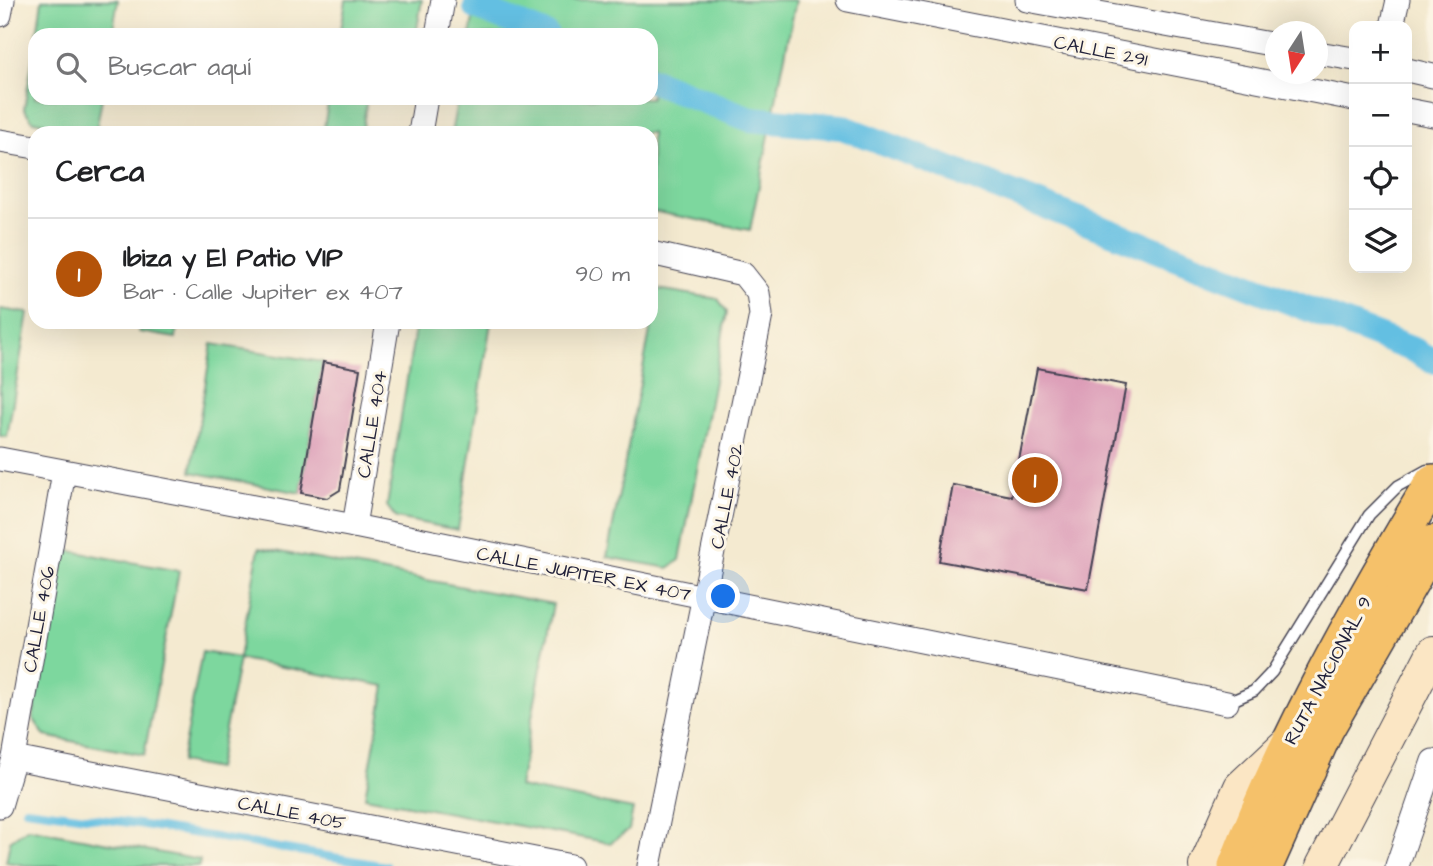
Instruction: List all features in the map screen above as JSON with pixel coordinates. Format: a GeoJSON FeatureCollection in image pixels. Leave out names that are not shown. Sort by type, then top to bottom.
{"type":"FeatureCollection","features":[{"type":"Feature","properties":{"kind":"main road","name":"RUTA NACIONAL 9"},"geometry":{"type":"LineString","coordinates":[[1236,866],[1291,740],[1357,611],[1433,482]]}},
{"type":"Feature","properties":{"kind":"main road","name":"RUTA NACIONAL 9"},"geometry":{"type":"LineString","coordinates":[[1265,866],[1326,729],[1433,544]]}},
{"type":"Feature","properties":{"kind":"street"},"geometry":{"type":"LineString","coordinates":[[0,15],[3,0]]}},
{"type":"Feature","properties":{"kind":"street"},"geometry":{"type":"LineString","coordinates":[[438,28],[443,0]]}},
{"type":"Feature","properties":{"kind":"street","name":"CALLE 291"},"geometry":{"type":"LineString","coordinates":[[848,0],[1349,98]]}},
{"type":"Feature","properties":{"kind":"street","name":"CALLE 291"},"geometry":{"type":"LineString","coordinates":[[1027,0],[1265,43]]}},
{"type":"Feature","properties":{"kind":"street"},"geometry":{"type":"LineString","coordinates":[[1393,21],[1398,0]]}},
{"type":"Feature","properties":{"kind":"street"},"geometry":{"type":"LineString","coordinates":[[1328,55],[1349,58]]}},
{"type":"Feature","properties":{"kind":"street"},"geometry":{"type":"LineString","coordinates":[[1412,71],[1433,76]]}},
{"type":"Feature","properties":{"kind":"street"},"geometry":{"type":"LineString","coordinates":[[421,126],[425,105]]}},
{"type":"Feature","properties":{"kind":"street"},"geometry":{"type":"LineString","coordinates":[[1412,111],[1433,115]]}},
{"type":"Feature","properties":{"kind":"street"},"geometry":{"type":"LineString","coordinates":[[0,141],[28,146]]}},
{"type":"Feature","properties":{"kind":"street","name":"CALLE 402"},"geometry":{"type":"LineString","coordinates":[[649,866],[706,598],[761,315],[758,293],[743,274],[658,254]]}},
{"type":"Feature","properties":{"kind":"street","name":"CALLE 404"},"geometry":{"type":"LineString","coordinates":[[354,526],[387,329]]}},
{"type":"Feature","properties":{"kind":"street","name":"CALLE JUPITER EX 407"},"geometry":{"type":"LineString","coordinates":[[0,459],[354,526],[1227,703]]}},
{"type":"Feature","properties":{"kind":"street","name":"CALLE 406"},"geometry":{"type":"LineString","coordinates":[[0,806],[14,758],[64,472]]}},
{"type":"Feature","properties":{"kind":"street"},"geometry":{"type":"LineString","coordinates":[[1322,866],[1433,652]]}},
{"type":"Feature","properties":{"kind":"street"},"geometry":{"type":"LineString","coordinates":[[1205,866],[1240,787],[1291,740]]}},
{"type":"Feature","properties":{"kind":"street","name":"CALLE 405"},"geometry":{"type":"LineString","coordinates":[[14,758],[571,866]]}},
{"type":"Feature","properties":{"kind":"street"},"geometry":{"type":"LineString","coordinates":[[1397,866],[1433,761]]}},
{"type":"Feature","properties":{"kind":"lane"},"geometry":{"type":"LineString","coordinates":[[1227,703],[1254,691],[1272,672],[1369,515],[1398,486],[1433,466]]}},
{"type":"Feature","properties":{"kind":"green space"},"geometry":{"type":"Polygon","coordinates":[[[42,0],[118,0],[113,28],[38,28],[42,0]]]}},
{"type":"Feature","properties":{"kind":"green space"},"geometry":{"type":"Polygon","coordinates":[[[346,0],[422,0],[417,28],[341,28],[346,0]]]}},
{"type":"Feature","properties":{"kind":"green space"},"geometry":{"type":"Polygon","coordinates":[[[477,0],[796,0],[750,230],[658,212],[658,126],[452,126],[457,105],[658,105],[658,28],[471,28],[477,0]]]}},
{"type":"Feature","properties":{"kind":"green space"},"geometry":{"type":"Polygon","coordinates":[[[28,86],[28,105],[101,105],[97,126],[64,126],[33,121],[24,109],[28,86]]]}},
{"type":"Feature","properties":{"kind":"green space"},"geometry":{"type":"Polygon","coordinates":[[[328,105],[366,105],[363,126],[324,126],[328,105]]]}},
{"type":"Feature","properties":{"kind":"green space"},"geometry":{"type":"Polygon","coordinates":[[[658,289],[718,299],[727,312],[680,560],[668,568],[607,557],[650,329],[658,329],[658,289]]]}},
{"type":"Feature","properties":{"kind":"green space"},"geometry":{"type":"Polygon","coordinates":[[[0,309],[28,313],[7,437],[0,436],[0,309]]]}},
{"type":"Feature","properties":{"kind":"green space"},"geometry":{"type":"Polygon","coordinates":[[[139,329],[177,329],[176,338],[139,332],[139,329]]]}},
{"type":"Feature","properties":{"kind":"green space"},"geometry":{"type":"Polygon","coordinates":[[[415,329],[490,329],[458,530],[396,518],[387,506],[415,329]]]}},
{"type":"Feature","properties":{"kind":"green space"},"geometry":{"type":"Polygon","coordinates":[[[212,344],[323,362],[301,493],[191,472],[212,344]]]}},
{"type":"Feature","properties":{"kind":"green space"},"geometry":{"type":"Polygon","coordinates":[[[259,548],[553,604],[519,787],[633,809],[629,830],[610,843],[365,797],[385,686],[239,659],[217,769],[181,762],[202,652],[239,658],[259,548]]]}},
{"type":"Feature","properties":{"kind":"green space"},"geometry":{"type":"Polygon","coordinates":[[[65,550],[179,571],[144,755],[45,736],[33,718],[65,550]]]}},
{"type":"Feature","properties":{"kind":"green space"},"geometry":{"type":"Polygon","coordinates":[[[28,828],[200,860],[199,866],[28,866],[6,862],[10,841],[28,828]]]}},
{"type":"Feature","properties":{"kind":"building"},"geometry":{"type":"Polygon","coordinates":[[[323,362],[360,369],[340,490],[327,498],[301,493],[323,362]]]}},
{"type":"Feature","properties":{"kind":"building"},"geometry":{"type":"Polygon","coordinates":[[[1037,368],[1126,385],[1088,589],[939,561],[953,485],[1012,496],[1037,368]]]}},
{"type":"Feature","properties":{"kind":"waterway"},"geometry":{"type":"LineString","coordinates":[[476,7],[528,28]]}},
{"type":"Feature","properties":{"kind":"waterway"},"geometry":{"type":"LineString","coordinates":[[658,83],[750,119],[842,127],[1416,351],[1433,361]]}},
{"type":"Feature","properties":{"kind":"waterway"},"geometry":{"type":"LineString","coordinates":[[26,809],[138,824],[386,866]]}},
{"type":"Feature","properties":{"kind":"place","name":"Ibiza y El Patio VIP"},"geometry":{"type":"Point","coordinates":[1035,480]}}]}
